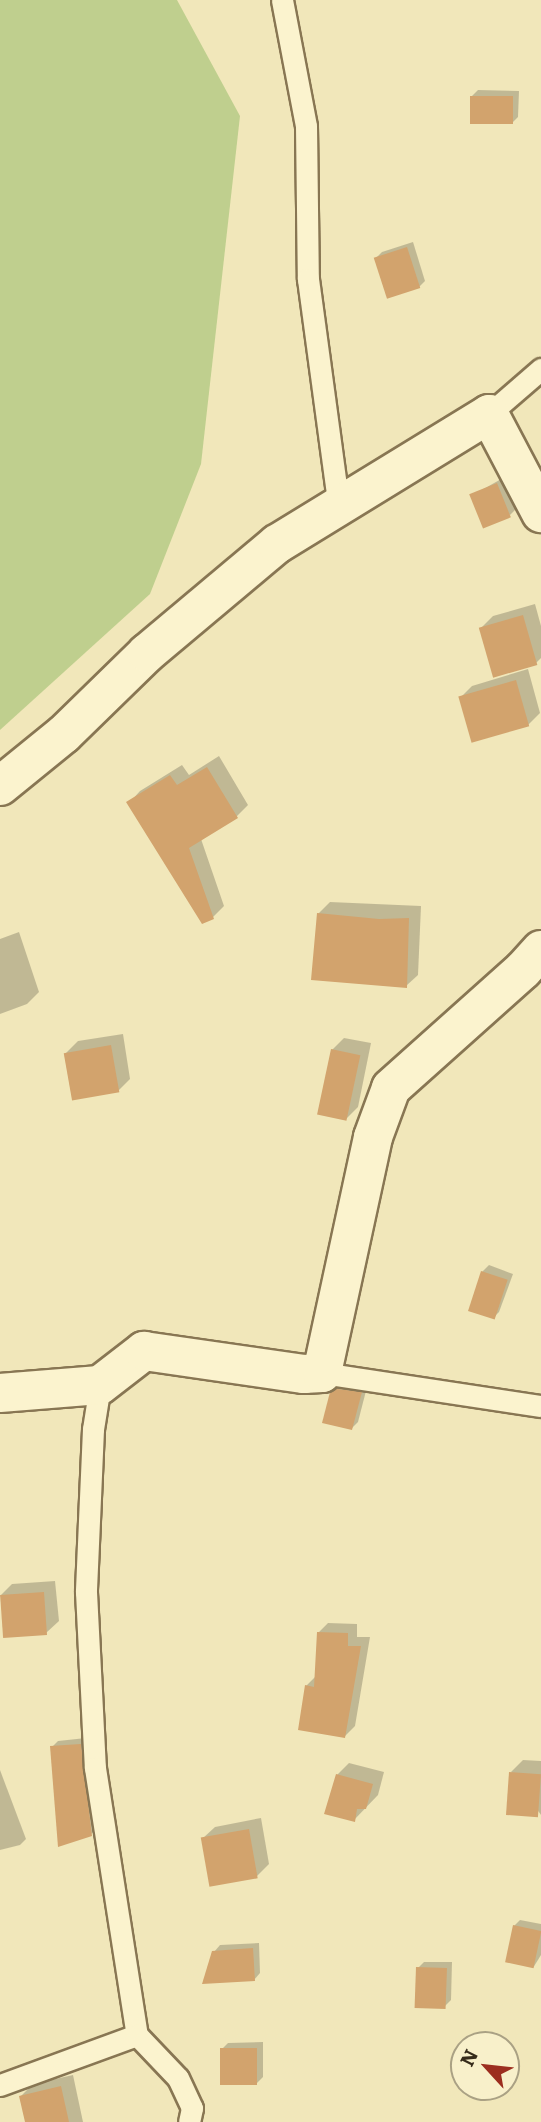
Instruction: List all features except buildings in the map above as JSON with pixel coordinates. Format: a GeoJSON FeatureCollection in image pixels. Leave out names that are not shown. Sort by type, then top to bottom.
{"type":"FeatureCollection","features":[{"type":"Feature","properties":{"kind":"street"},"geometry":{"type":"LineString","coordinates":[[0,786],[64,734],[147,653],[276,544],[489,414],[541,513]]}},
{"type":"Feature","properties":{"kind":"street"},"geometry":{"type":"LineString","coordinates":[[0,1394],[100,1385],[144,1350],[304,1374],[322,1373],[373,1137],[391,1088],[523,970],[541,950]]}},
{"type":"Feature","properties":{"kind":"lane"},"geometry":{"type":"LineString","coordinates":[[282,0],[306,126],[308,279],[339,508]]}},
{"type":"Feature","properties":{"kind":"lane"},"geometry":{"type":"LineString","coordinates":[[489,414],[541,369]]}},
{"type":"Feature","properties":{"kind":"lane"},"geometry":{"type":"LineString","coordinates":[[322,1373],[541,1406]]}},
{"type":"Feature","properties":{"kind":"lane"},"geometry":{"type":"LineString","coordinates":[[100,1385],[93,1429],[86,1592],[95,1768],[137,2035],[178,2078],[192,2108],[189,2122]]}},
{"type":"Feature","properties":{"kind":"lane"},"geometry":{"type":"LineString","coordinates":[[0,2085],[137,2035]]}},
{"type":"Feature","properties":{"kind":"green space"},"geometry":{"type":"Polygon","coordinates":[[[0,0],[177,0],[240,116],[201,464],[150,594],[0,730],[0,0]]]}}]}
